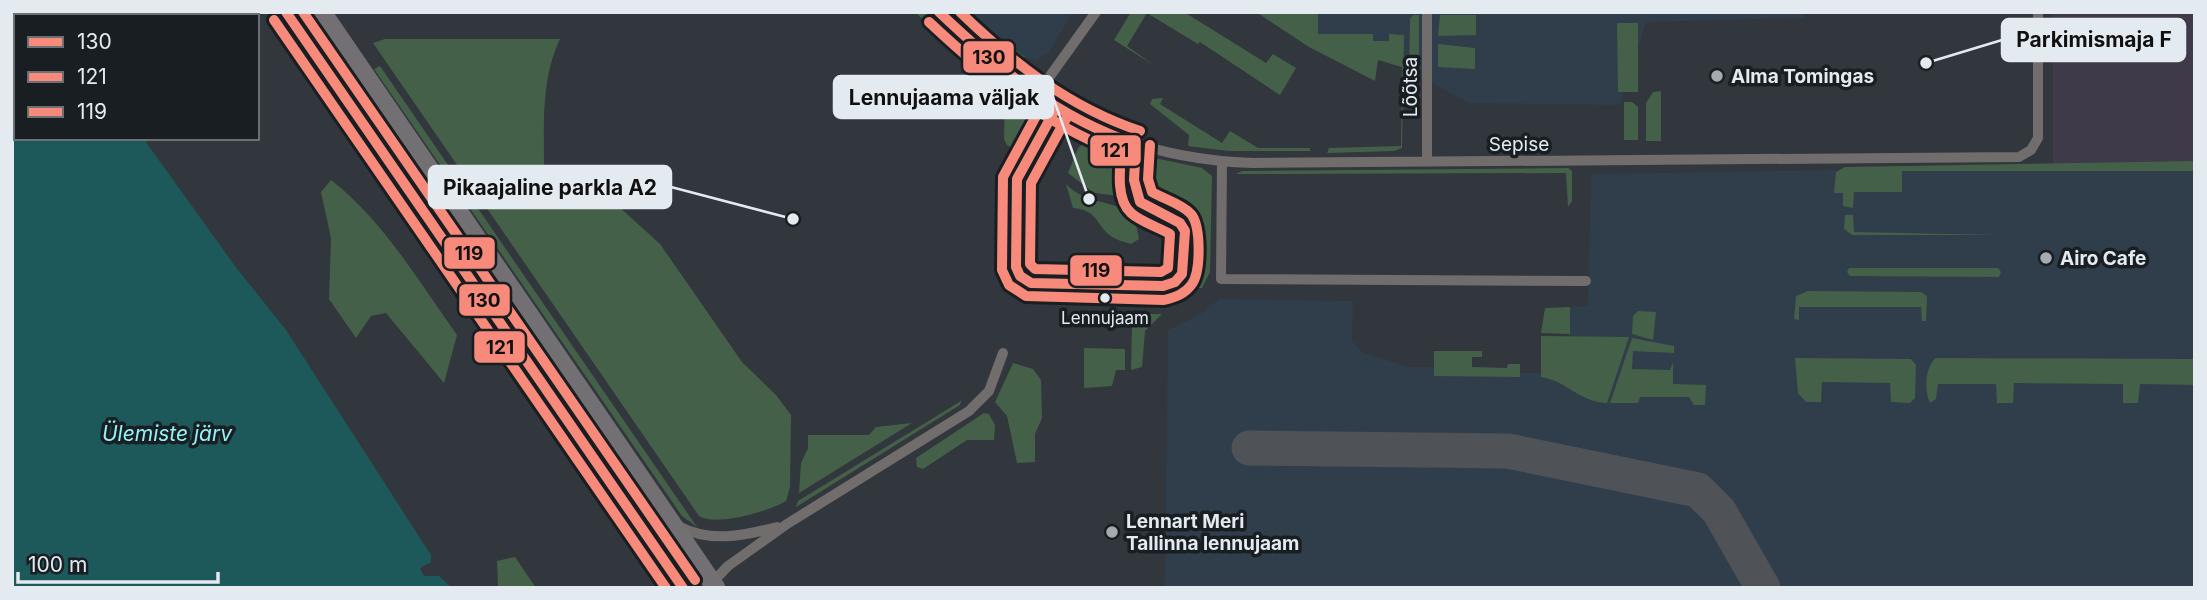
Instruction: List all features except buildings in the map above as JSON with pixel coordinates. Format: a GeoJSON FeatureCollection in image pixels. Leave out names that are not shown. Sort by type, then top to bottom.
{"type":"FeatureCollection","features":[{"type":"Feature","properties":{"kind":"highway"},"geometry":{"type":"LineString","coordinates":[[286,12],[683,588]]}},
{"type":"Feature","properties":{"kind":"highway"},"geometry":{"type":"LineString","coordinates":[[321,12],[673,523],[712,586]]}},
{"type":"Feature","properties":{"kind":"street","name":"Sepise"},"geometry":{"type":"LineString","coordinates":[[939,12],[985,58],[1035,97],[1072,119],[1119,140],[1160,152],[1222,162],[2010,158],[2026,154],[2038,138],[2038,12]]}},
{"type":"Feature","properties":{"kind":"street"},"geometry":{"type":"LineString","coordinates":[[1035,97],[1096,12]]}},
{"type":"Feature","properties":{"kind":"street","name":"Lõõtsa"},"geometry":{"type":"LineString","coordinates":[[1427,12],[1427,162]]}},
{"type":"Feature","properties":{"kind":"street"},"geometry":{"type":"LineString","coordinates":[[1222,162],[1221,279],[1586,281]]}},
{"type":"Feature","properties":{"kind":"street"},"geometry":{"type":"LineString","coordinates":[[712,586],[727,566],[787,524],[969,411],[995,381],[1003,353]]}},
{"type":"Feature","properties":{"kind":"street"},"geometry":{"type":"LineString","coordinates":[[673,523],[696,536],[709,538],[756,533],[787,524]]}},
{"type":"Feature","properties":{"kind":"shaded area"},"geometry":{"type":"Polygon","coordinates":[[[964,12],[1073,12],[1049,52],[1036,60],[1020,56],[964,12]]]}},
{"type":"Feature","properties":{"kind":"shaded area"},"geometry":{"type":"Polygon","coordinates":[[[1268,12],[1804,12],[1803,18],[1646,22],[1620,105],[1469,103],[1402,67],[1311,40],[1268,12]]]}},
{"type":"Feature","properties":{"kind":"shaded area"},"geometry":{"type":"Polygon","coordinates":[[[2053,12],[2195,12],[2195,171],[2053,170],[2053,12]]]}},
{"type":"Feature","properties":{"kind":"shaded area"},"geometry":{"type":"Polygon","coordinates":[[[1841,170],[2195,171],[2195,588],[1165,588],[1168,330],[1201,314],[1219,299],[1353,301],[1352,341],[1362,352],[1408,367],[1443,367],[1444,373],[1567,373],[1569,307],[1588,307],[1591,174],[1841,170]]]}},
{"type":"Feature","properties":{"kind":"green space"},"geometry":{"type":"Polygon","coordinates":[[[298,12],[306,12],[666,534],[655,531],[298,12]]]}},
{"type":"Feature","properties":{"kind":"green space"},"geometry":{"type":"Polygon","coordinates":[[[915,12],[927,12],[1005,85],[996,88],[915,12]]]}},
{"type":"Feature","properties":{"kind":"green space"},"geometry":{"type":"Polygon","coordinates":[[[950,12],[964,12],[1025,57],[1016,69],[984,47],[950,12]]]}},
{"type":"Feature","properties":{"kind":"green space"},"geometry":{"type":"Polygon","coordinates":[[[1131,12],[1184,12],[1266,63],[1273,54],[1296,68],[1280,95],[1200,42],[1198,44],[1147,13],[1127,46],[1155,66],[1114,40],[1131,12]]]}},
{"type":"Feature","properties":{"kind":"green space"},"geometry":{"type":"Polygon","coordinates":[[[1256,12],[1318,12],[1318,34],[1373,34],[1373,41],[1389,41],[1389,34],[1404,35],[1402,148],[1394,151],[1327,153],[1329,148],[1401,146],[1402,67],[1378,60],[1375,81],[1309,47],[1256,12]]]}},
{"type":"Feature","properties":{"kind":"green space"},"geometry":{"type":"Polygon","coordinates":[[[1413,15],[1419,15],[1419,81],[1416,87],[1409,87],[1410,19],[1413,15]]]}},
{"type":"Feature","properties":{"kind":"green space"},"geometry":{"type":"Polygon","coordinates":[[[1440,15],[1476,15],[1476,35],[1438,36],[1440,15]]]}},
{"type":"Feature","properties":{"kind":"green space"},"geometry":{"type":"Polygon","coordinates":[[[1617,23],[1638,23],[1638,92],[1618,92],[1617,23]]]}},
{"type":"Feature","properties":{"kind":"green space"},"geometry":{"type":"Polygon","coordinates":[[[385,39],[560,39],[549,70],[547,86],[544,168],[598,167],[605,194],[660,244],[742,362],[776,395],[791,415],[790,487],[786,501],[756,513],[730,519],[707,519],[699,516],[373,43],[385,39]]]}},
{"type":"Feature","properties":{"kind":"green space"},"geometry":{"type":"Polygon","coordinates":[[[1438,44],[1475,48],[1475,69],[1438,67],[1438,44]]]}},
{"type":"Feature","properties":{"kind":"green space"},"geometry":{"type":"Polygon","coordinates":[[[380,66],[697,527],[682,516],[374,69],[380,66]]]}},
{"type":"Feature","properties":{"kind":"green space"},"geometry":{"type":"Polygon","coordinates":[[[1009,89],[1027,104],[1035,117],[1032,133],[1021,154],[1007,145],[1004,139],[1005,96],[1009,89]]]}},
{"type":"Feature","properties":{"kind":"green space"},"geometry":{"type":"Polygon","coordinates":[[[1661,91],[1661,141],[1646,141],[1646,103],[1653,92],[1661,91]]]}},
{"type":"Feature","properties":{"kind":"green space"},"geometry":{"type":"Polygon","coordinates":[[[1163,98],[1160,104],[1222,143],[1230,131],[1258,148],[1310,148],[1310,151],[1229,151],[1188,146],[1189,135],[1150,104],[1152,99],[1163,98]]]}},
{"type":"Feature","properties":{"kind":"green space"},"geometry":{"type":"Polygon","coordinates":[[[1624,102],[1632,102],[1638,107],[1638,140],[1624,140],[1624,102]]]}},
{"type":"Feature","properties":{"kind":"green space"},"geometry":{"type":"Polygon","coordinates":[[[1084,134],[1119,150],[1123,155],[1128,197],[1094,193],[1068,173],[1078,148],[1084,143],[1084,134]]]}},
{"type":"Feature","properties":{"kind":"green space"},"geometry":{"type":"Polygon","coordinates":[[[1145,156],[1202,168],[1212,176],[1210,272],[1202,288],[1194,288],[1205,264],[1202,227],[1196,217],[1174,201],[1148,196],[1141,179],[1140,158],[1145,156]]]}},
{"type":"Feature","properties":{"kind":"green space"},"geometry":{"type":"Polygon","coordinates":[[[2195,161],[2195,171],[1902,171],[1902,192],[1854,192],[1853,208],[1843,206],[1843,193],[1834,193],[1836,172],[1845,167],[2195,161]]]}},
{"type":"Feature","properties":{"kind":"green space"},"geometry":{"type":"Polygon","coordinates":[[[1568,168],[1572,171],[1572,201],[1568,207],[1566,173],[1236,174],[1242,171],[1568,168]]]}},
{"type":"Feature","properties":{"kind":"green space"},"geometry":{"type":"Polygon","coordinates":[[[331,180],[350,196],[384,233],[457,335],[444,383],[386,313],[371,316],[356,338],[329,299],[331,238],[321,192],[331,180]]]}},
{"type":"Feature","properties":{"kind":"green space"},"geometry":{"type":"Polygon","coordinates":[[[1066,184],[1082,195],[1117,206],[1134,215],[1139,239],[1131,244],[1116,239],[1088,212],[1073,208],[1066,184]]]}},
{"type":"Feature","properties":{"kind":"green space"},"geometry":{"type":"Polygon","coordinates":[[[1845,215],[1853,215],[1854,232],[1999,235],[1852,235],[1844,229],[1845,215]]]}},
{"type":"Feature","properties":{"kind":"green space"},"geometry":{"type":"Polygon","coordinates":[[[1849,268],[1998,268],[2001,272],[1999,277],[1850,276],[1847,272],[1849,268]]]}},
{"type":"Feature","properties":{"kind":"green space"},"geometry":{"type":"Polygon","coordinates":[[[1808,291],[1921,292],[1927,296],[1926,321],[1922,321],[1921,307],[1799,307],[1799,320],[1794,319],[1796,296],[1808,291]]]}},
{"type":"Feature","properties":{"kind":"green space"},"geometry":{"type":"Polygon","coordinates":[[[1570,307],[1570,334],[1541,333],[1545,308],[1570,307]]]}},
{"type":"Feature","properties":{"kind":"green space"},"geometry":{"type":"Polygon","coordinates":[[[1638,311],[1656,312],[1653,340],[1632,334],[1633,316],[1638,311]]]}},
{"type":"Feature","properties":{"kind":"green space"},"geometry":{"type":"Polygon","coordinates":[[[1144,314],[1162,314],[1145,331],[1142,367],[1131,370],[1132,325],[1142,325],[1144,314]]]}},
{"type":"Feature","properties":{"kind":"green space"},"geometry":{"type":"Polygon","coordinates":[[[1541,336],[1629,337],[1607,403],[1589,399],[1541,377],[1541,336]]]}},
{"type":"Feature","properties":{"kind":"green space"},"geometry":{"type":"Polygon","coordinates":[[[1632,338],[1674,346],[1674,353],[1633,351],[1632,369],[1670,370],[1673,362],[1673,384],[1706,385],[1705,405],[1694,405],[1689,397],[1640,397],[1638,403],[1610,403],[1632,338]]]}},
{"type":"Feature","properties":{"kind":"green space"},"geometry":{"type":"Polygon","coordinates":[[[1084,348],[1125,349],[1125,370],[1116,370],[1112,386],[1084,388],[1084,348]]]}},
{"type":"Feature","properties":{"kind":"green space"},"geometry":{"type":"Polygon","coordinates":[[[1434,351],[1482,351],[1482,357],[1472,357],[1472,367],[1507,368],[1508,364],[1520,364],[1520,377],[1434,376],[1434,351]]]}},
{"type":"Feature","properties":{"kind":"green space"},"geometry":{"type":"Polygon","coordinates":[[[1795,358],[1911,359],[1916,365],[1915,398],[1910,403],[1891,402],[1890,383],[1822,382],[1821,402],[1806,402],[1798,393],[1795,358]]]}},
{"type":"Feature","properties":{"kind":"green space"},"geometry":{"type":"Polygon","coordinates":[[[1936,358],[2195,359],[2195,385],[2140,384],[2138,403],[2123,403],[2123,384],[2014,383],[2013,403],[1997,403],[1996,384],[1938,384],[1936,399],[1930,403],[1927,379],[1932,362],[1936,358]]]}},
{"type":"Feature","properties":{"kind":"green space"},"geometry":{"type":"Polygon","coordinates":[[[1013,363],[1033,369],[1041,380],[1042,418],[1035,434],[1035,462],[1017,463],[1007,416],[995,402],[1013,363]]]}},
{"type":"Feature","properties":{"kind":"green space"},"geometry":{"type":"Polygon","coordinates":[[[961,401],[960,405],[796,507],[798,501],[961,401]]]}},
{"type":"Feature","properties":{"kind":"green space"},"geometry":{"type":"Polygon","coordinates":[[[984,413],[989,414],[995,425],[994,440],[967,440],[923,469],[917,467],[916,458],[984,413]]]}},
{"type":"Feature","properties":{"kind":"green space"},"geometry":{"type":"Polygon","coordinates":[[[912,423],[799,493],[801,463],[808,448],[808,435],[869,435],[876,427],[912,423]]]}},
{"type":"Feature","properties":{"kind":"green space"},"geometry":{"type":"Polygon","coordinates":[[[515,557],[536,588],[498,588],[497,561],[515,557]]]}},
{"type":"Feature","properties":{"kind":"water","name":"Ülemiste järv"},"geometry":{"type":"Polygon","coordinates":[[[12,12],[57,12],[58,14],[14,14],[14,140],[144,140],[235,266],[286,330],[431,555],[431,562],[420,568],[424,576],[439,576],[452,588],[12,588],[12,12]]]}},
{"type":"Feature","properties":{"kind":"taxiway"},"geometry":{"type":"LineString","coordinates":[[1249,448],[1508,451],[1698,490],[1719,511],[1763,588]]}},
{"type":"Feature","properties":{"kind":"transit line","name":"130"},"geometry":{"type":"LineString","coordinates":[[286,12],[683,588]]}},
{"type":"Feature","properties":{"kind":"transit line","name":"119"},"geometry":{"type":"LineString","coordinates":[[303,12],[695,580]]}},
{"type":"Feature","properties":{"kind":"transit line","name":"130"},"geometry":{"type":"LineString","coordinates":[[939,12],[1030,90],[1080,120],[1136,144]]}},
{"type":"Feature","properties":{"kind":"transit line","name":"119"},"geometry":{"type":"LineString","coordinates":[[960,12],[1022,66],[1066,97],[1140,131]]}},
{"type":"Feature","properties":{"kind":"transit line","name":"121"},"geometry":{"type":"LineString","coordinates":[[274,20],[666,588]]}},
{"type":"Feature","properties":{"kind":"transit line","name":"121"},"geometry":{"type":"LineString","coordinates":[[929,22],[975,64],[1023,101],[1075,133],[1132,157]]}},
{"type":"Feature","properties":{"kind":"transit line","name":"121"},"geometry":{"type":"LineString","coordinates":[[1043,103],[1003,177],[1002,270],[1009,285],[1026,296],[1164,300],[1180,295],[1192,284],[1199,249],[1197,228],[1187,210],[1152,192],[1148,179],[1150,145]]}},
{"type":"Feature","properties":{"kind":"transit line","name":"130"},"geometry":{"type":"LineString","coordinates":[[1055,110],[1017,179],[1016,267],[1020,276],[1031,283],[1163,286],[1175,282],[1182,274],[1185,231],[1180,223],[1140,202],[1134,180],[1136,144]]}},
{"type":"Feature","properties":{"kind":"transit line","name":"119"},"geometry":{"type":"LineString","coordinates":[[1067,117],[1031,183],[1030,264],[1035,269],[1161,272],[1168,268],[1170,234],[1135,216],[1122,198],[1122,143]]}},
{"type":"Feature","properties":{"kind":"place","name":"Parkimismaja F"},"geometry":{"type":"Point","coordinates":[1926,63]}},
{"type":"Feature","properties":{"kind":"place","name":"Alma Tomingas"},"geometry":{"type":"Point","coordinates":[1717,76]}},
{"type":"Feature","properties":{"kind":"place","name":"Lennujaama väljak"},"geometry":{"type":"Point","coordinates":[1089,199]}},
{"type":"Feature","properties":{"kind":"place","name":"Pikaajaline parkla A2"},"geometry":{"type":"Point","coordinates":[793,219]}},
{"type":"Feature","properties":{"kind":"place","name":"Airo Cafe"},"geometry":{"type":"Point","coordinates":[2046,258]}},
{"type":"Feature","properties":{"kind":"place","name":"Lennujaam"},"geometry":{"type":"Point","coordinates":[1105,298]}},
{"type":"Feature","properties":{"kind":"place","name":"Lennart Meri Tallinna lennujaam"},"geometry":{"type":"Point","coordinates":[1112,532]}}]}
